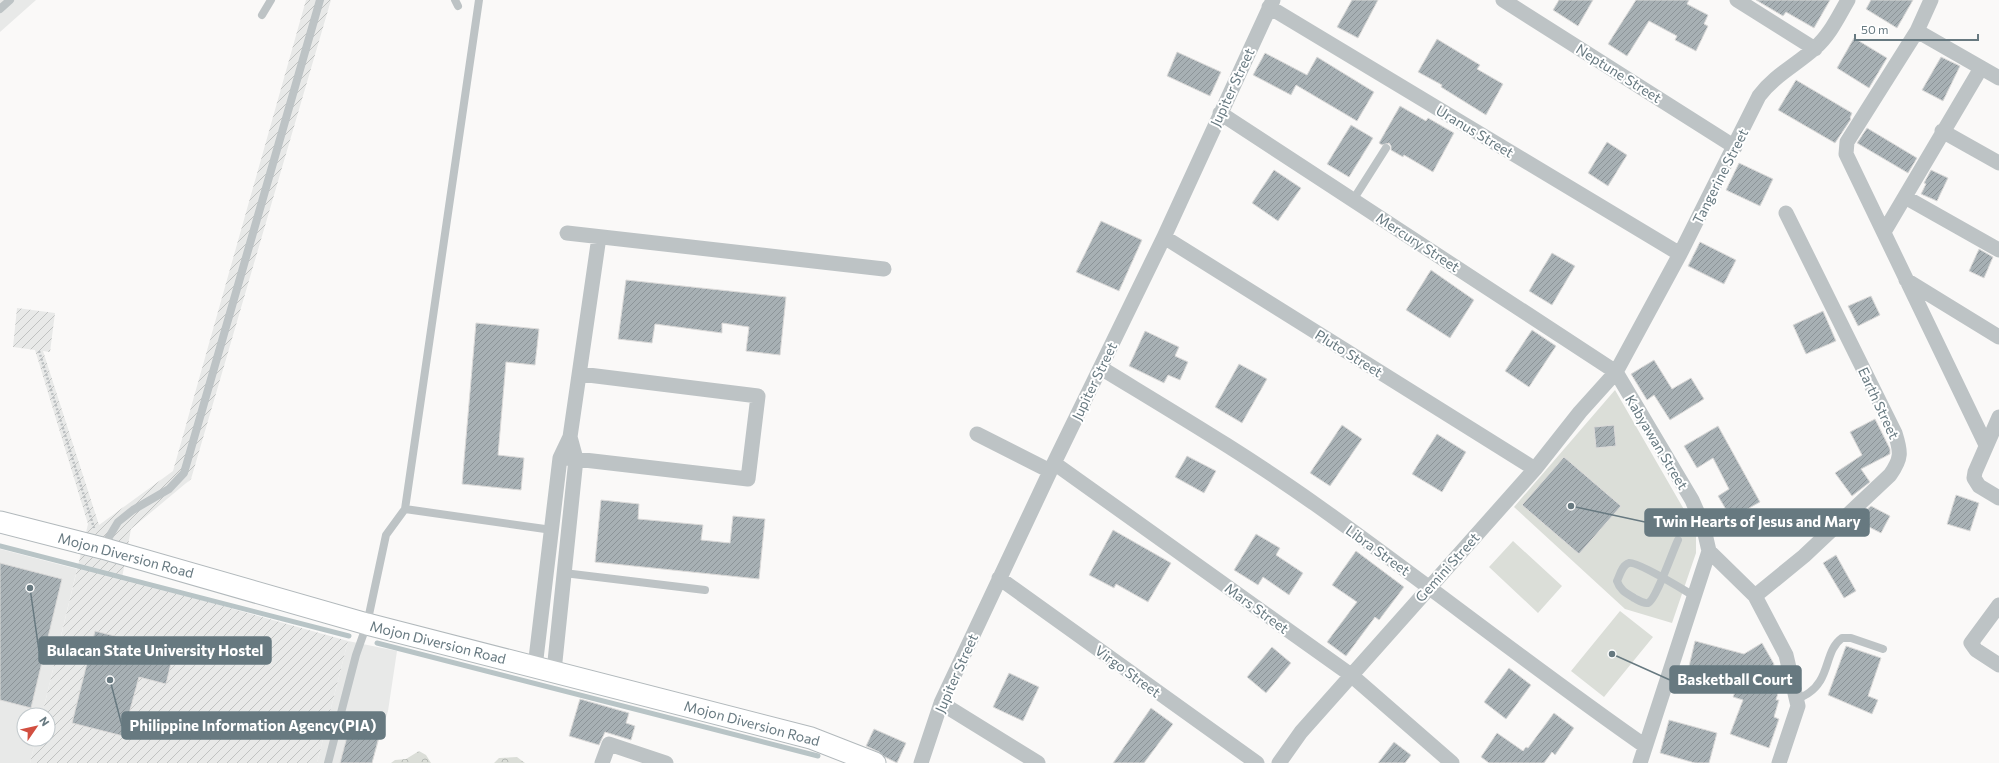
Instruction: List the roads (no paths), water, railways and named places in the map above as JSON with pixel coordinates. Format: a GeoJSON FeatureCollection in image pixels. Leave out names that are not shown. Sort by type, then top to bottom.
{"type":"FeatureCollection","features":[{"type":"Feature","properties":{"kind":"street","name":"Neptune Street"},"geometry":{"type":"LineString","coordinates":[[1503,0],[1735,147]]}},
{"type":"Feature","properties":{"kind":"street"},"geometry":{"type":"LineString","coordinates":[[1737,0],[1815,49]]}},
{"type":"Feature","properties":{"kind":"street","name":"Tangerine Street"},"geometry":{"type":"LineString","coordinates":[[1616,372],[1680,254],[1735,147],[1759,96],[1768,83],[1815,49],[1828,35],[1848,0]]}},
{"type":"Feature","properties":{"kind":"street"},"geometry":{"type":"LineString","coordinates":[[1931,0],[1917,31],[1845,147],[1846,154],[1986,445]]}},
{"type":"Feature","properties":{"kind":"street","name":"Jupiter Street"},"geometry":{"type":"LineString","coordinates":[[921,763],[941,703],[1052,467],[1164,237],[1271,4]]}},
{"type":"Feature","properties":{"kind":"street","name":"Uranus Street"},"geometry":{"type":"LineString","coordinates":[[1271,4],[1680,254]]}},
{"type":"Feature","properties":{"kind":"street"},"geometry":{"type":"LineString","coordinates":[[1917,31],[1999,78]]}},
{"type":"Feature","properties":{"kind":"street"},"geometry":{"type":"LineString","coordinates":[[1884,232],[1942,130],[1981,68]]}},
{"type":"Feature","properties":{"kind":"street","name":"Mercury Street"},"geometry":{"type":"LineString","coordinates":[[1220,113],[1616,372]]}},
{"type":"Feature","properties":{"kind":"street"},"geometry":{"type":"LineString","coordinates":[[1942,130],[1999,163]]}},
{"type":"Feature","properties":{"kind":"street"},"geometry":{"type":"LineString","coordinates":[[1905,197],[1999,250]]}},
{"type":"Feature","properties":{"kind":"street","name":"Earth Street"},"geometry":{"type":"LineString","coordinates":[[1755,596],[1804,556],[1890,475],[1897,465],[1900,457],[1895,433],[1786,213]]}},
{"type":"Feature","properties":{"kind":"street"},"geometry":{"type":"LineString","coordinates":[[567,233],[884,269]]}},
{"type":"Feature","properties":{"kind":"street"},"geometry":{"type":"LineString","coordinates":[[545,669],[552,530],[560,458],[570,437],[599,237]]}},
{"type":"Feature","properties":{"kind":"street","name":"Pluto Street"},"geometry":{"type":"LineString","coordinates":[[1164,237],[1535,469]]}},
{"type":"Feature","properties":{"kind":"street"},"geometry":{"type":"LineString","coordinates":[[1906,280],[1999,337]]}},
{"type":"Feature","properties":{"kind":"street","name":"Libra Street"},"geometry":{"type":"LineString","coordinates":[[1101,368],[1209,433],[1307,498],[1429,587],[1583,703],[1645,746]]}},
{"type":"Feature","properties":{"kind":"street","name":"Gemini Street"},"geometry":{"type":"LineString","coordinates":[[1279,763],[1301,732],[1535,469],[1580,412],[1616,372]]}},
{"type":"Feature","properties":{"kind":"street","name":"Kabyawan Street"},"geometry":{"type":"LineString","coordinates":[[1616,372],[1692,500],[1703,525],[1708,551],[1640,763]]}},
{"type":"Feature","properties":{"kind":"street"},"geometry":{"type":"LineString","coordinates":[[560,458],[748,479],[758,396],[580,374]]}},
{"type":"Feature","properties":{"kind":"street"},"geometry":{"type":"LineString","coordinates":[[1999,418],[1986,445],[1974,478],[1979,486],[1999,498]]}},
{"type":"Feature","properties":{"kind":"street","name":"Mars Street"},"geometry":{"type":"LineString","coordinates":[[977,434],[1052,467],[1351,675],[1452,763]]}},
{"type":"Feature","properties":{"kind":"street"},"geometry":{"type":"LineString","coordinates":[[545,669],[564,573],[576,459],[570,437]]}},
{"type":"Feature","properties":{"kind":"street","name":"Mojon Diversion Road"},"geometry":{"type":"LineString","coordinates":[[0,522],[105,543],[367,624],[811,738],[876,763]]}},
{"type":"Feature","properties":{"kind":"street"},"geometry":{"type":"LineString","coordinates":[[1708,551],[1755,596],[1786,655],[1798,706],[1779,763]]}},
{"type":"Feature","properties":{"kind":"street","name":"Virgo Street"},"geometry":{"type":"LineString","coordinates":[[999,578],[1257,763]]}},
{"type":"Feature","properties":{"kind":"street"},"geometry":{"type":"LineString","coordinates":[[1999,605],[1971,643],[1976,650],[1999,665]]}},
{"type":"Feature","properties":{"kind":"street"},"geometry":{"type":"LineString","coordinates":[[941,703],[1038,763]]}},
{"type":"Feature","properties":{"kind":"street"},"geometry":{"type":"LineString","coordinates":[[602,763],[609,744],[666,763]]}},
{"type":"Feature","properties":{"kind":"lane"},"geometry":{"type":"LineString","coordinates":[[0,9],[10,0]]}},
{"type":"Feature","properties":{"kind":"lane"},"geometry":{"type":"LineString","coordinates":[[262,15],[271,0]]}},
{"type":"Feature","properties":{"kind":"lane"},"geometry":{"type":"LineString","coordinates":[[105,543],[118,522],[133,510],[170,489],[184,473],[320,0]]}},
{"type":"Feature","properties":{"kind":"lane"},"geometry":{"type":"LineString","coordinates":[[328,763],[356,655],[367,624],[386,535],[405,509],[479,0]]}},
{"type":"Feature","properties":{"kind":"lane"},"geometry":{"type":"LineString","coordinates":[[1353,200],[1386,148]]}},
{"type":"Feature","properties":{"kind":"lane"},"geometry":{"type":"LineString","coordinates":[[405,509],[552,530]]}},
{"type":"Feature","properties":{"kind":"lane"},"geometry":{"type":"LineString","coordinates":[[1678,540],[1662,578],[1654,599],[1650,603],[1645,604],[1625,593],[1620,588],[1617,581],[1624,567],[1628,563],[1634,563],[1662,578],[1694,596]]}},
{"type":"Feature","properties":{"kind":"lane"},"geometry":{"type":"LineString","coordinates":[[564,573],[705,590]]}},
{"type":"Feature","properties":{"kind":"lane"},"geometry":{"type":"LineString","coordinates":[[1796,700],[1812,692],[1821,681],[1836,642],[1842,638],[1851,638],[1883,650]]}},
{"type":"Feature","properties":{"kind":"waterway"},"geometry":{"type":"LineString","coordinates":[[0,546],[349,636]]}},
{"type":"Feature","properties":{"kind":"waterway"},"geometry":{"type":"LineString","coordinates":[[377,643],[818,756]]}},
{"type":"Feature","properties":{"kind":"place","name":"Twin Hearts of Jesus and Mary"},"geometry":{"type":"Point","coordinates":[1571,506]}},
{"type":"Feature","properties":{"kind":"place","name":"Bulacan State University Hostel"},"geometry":{"type":"Point","coordinates":[30,588]}},
{"type":"Feature","properties":{"kind":"place","name":"Basketball Court"},"geometry":{"type":"Point","coordinates":[1612,654]}},
{"type":"Feature","properties":{"kind":"place","name":"Philippine Information Agency(PIA)"},"geometry":{"type":"Point","coordinates":[110,680]}}]}
